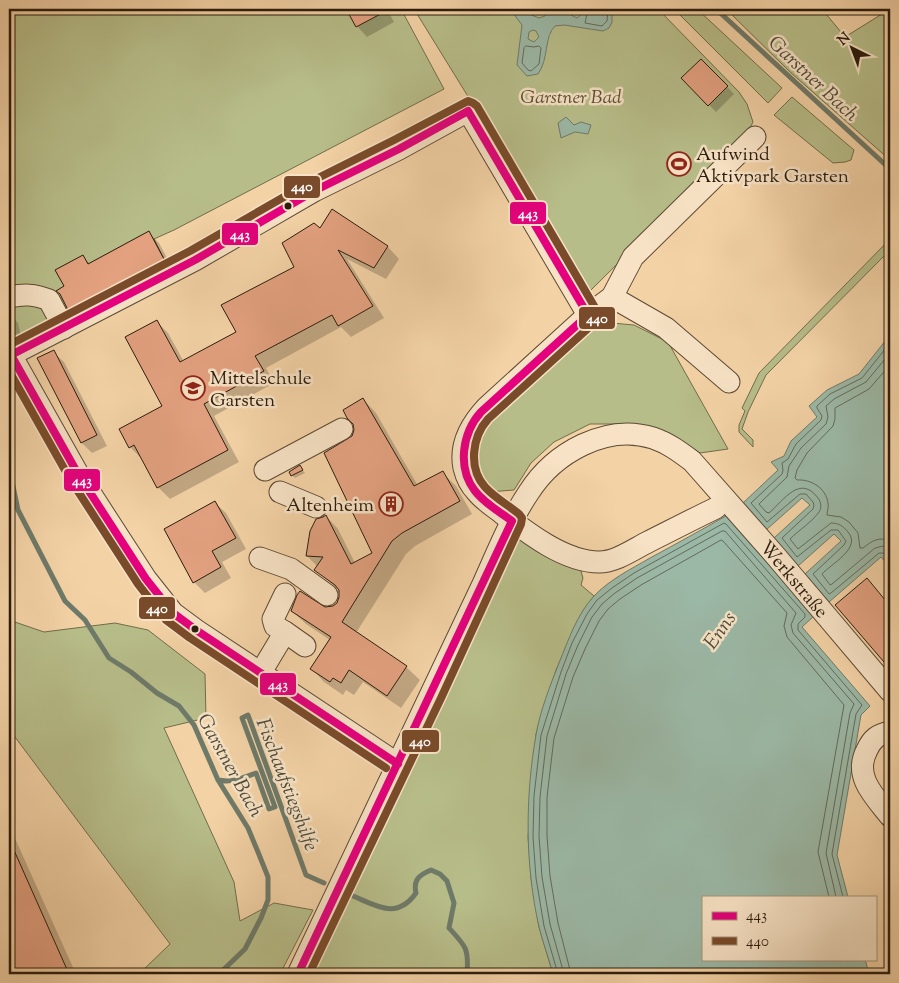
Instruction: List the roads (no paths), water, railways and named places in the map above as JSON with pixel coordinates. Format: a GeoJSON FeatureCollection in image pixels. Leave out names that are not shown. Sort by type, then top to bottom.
{"type":"FeatureCollection","features":[{"type":"Feature","properties":{"kind":"street"},"geometry":{"type":"LineString","coordinates":[[398,764],[196,630],[173,612],[146,579],[78,474],[10,355],[195,260],[314,191],[399,149],[468,111],[588,315]]}},
{"type":"Feature","properties":{"kind":"street"},"geometry":{"type":"LineString","coordinates":[[716,508],[620,556],[600,562],[576,558],[560,551],[518,526],[476,492],[468,481],[464,468],[463,453],[466,437],[474,421],[588,315],[612,297],[634,258],[754,137]]}},
{"type":"Feature","properties":{"kind":"street"},"geometry":{"type":"LineString","coordinates":[[39,280],[64,328]]}},
{"type":"Feature","properties":{"kind":"street"},"geometry":{"type":"LineString","coordinates":[[9,297],[24,294],[49,300]]}},
{"type":"Feature","properties":{"kind":"street"},"geometry":{"type":"LineString","coordinates":[[612,297],[666,328],[729,382]]}},
{"type":"Feature","properties":{"kind":"street"},"geometry":{"type":"LineString","coordinates":[[265,470],[342,429]]}},
{"type":"Feature","properties":{"kind":"street","name":"Werkstraße"},"geometry":{"type":"LineString","coordinates":[[298,974],[512,521],[529,490],[566,453],[606,437],[628,435],[652,438],[676,449],[699,467],[890,691]]}},
{"type":"Feature","properties":{"kind":"street"},"geometry":{"type":"LineString","coordinates":[[280,492],[316,507]]}},
{"type":"Feature","properties":{"kind":"street"},"geometry":{"type":"LineString","coordinates":[[260,558],[291,569],[328,595]]}},
{"type":"Feature","properties":{"kind":"street"},"geometry":{"type":"LineString","coordinates":[[285,594],[273,619],[274,626],[305,646]]}},
{"type":"Feature","properties":{"kind":"street"},"geometry":{"type":"LineString","coordinates":[[261,672],[284,632]]}},
{"type":"Feature","properties":{"kind":"street"},"geometry":{"type":"LineString","coordinates":[[890,732],[880,734],[871,740],[863,757],[861,768],[868,788],[890,816]]}},
{"type":"Feature","properties":{"kind":"water"},"geometry":{"type":"Polygon","coordinates":[[[510,9],[526,9],[529,14],[539,18],[545,16],[551,9],[571,9],[571,15],[577,18],[583,13],[582,9],[612,9],[612,22],[609,28],[603,31],[564,25],[555,26],[549,36],[544,62],[538,74],[527,76],[517,65],[522,25],[510,9]],[[536,31],[529,32],[528,39],[534,42],[539,37],[536,31]]]}},
{"type":"Feature","properties":{"kind":"water"},"geometry":{"type":"Polygon","coordinates":[[[566,117],[574,125],[581,122],[591,125],[588,134],[575,132],[561,138],[558,123],[566,117]]]}},
{"type":"Feature","properties":{"kind":"water"},"geometry":{"type":"Polygon","coordinates":[[[890,335],[890,567],[881,557],[829,602],[805,574],[841,541],[834,534],[798,566],[774,538],[810,505],[802,498],[766,530],[743,503],[778,470],[771,462],[784,456],[791,441],[817,417],[809,406],[827,390],[859,374],[890,335]]]}},
{"type":"Feature","properties":{"kind":"water","name":"Enns"},"geometry":{"type":"Polygon","coordinates":[[[726,516],[814,616],[802,627],[870,706],[861,715],[837,855],[848,896],[702,896],[702,960],[865,960],[869,974],[553,974],[534,904],[529,856],[528,807],[536,735],[552,681],[578,619],[588,603],[600,590],[628,571],[726,516]]]}},
{"type":"Feature","properties":{"kind":"waterway","name":"Garstner Bach"},"geometry":{"type":"LineString","coordinates":[[716,9],[890,169]]}},
{"type":"Feature","properties":{"kind":"waterway","name":"Garstner Bach"},"geometry":{"type":"LineString","coordinates":[[9,467],[18,510],[65,601],[85,620],[109,658],[131,672],[157,693],[179,706],[194,725],[218,780],[248,828],[258,852],[268,877],[268,900],[245,949],[219,974]]}},
{"type":"Feature","properties":{"kind":"waterway","name":"Fischaufstiegshilfe"},"geometry":{"type":"LineString","coordinates":[[218,780],[233,780],[256,773],[269,809],[275,807],[242,718],[248,715],[306,875],[324,883]]}},
{"type":"Feature","properties":{"kind":"waterway","name":"Fischaufstiegshilfe"},"geometry":{"type":"LineString","coordinates":[[353,896],[378,907],[394,908],[402,906],[416,893],[415,885],[420,876],[431,870],[440,874],[447,881],[454,903],[449,928],[463,944],[467,953],[467,974]]}},
{"type":"Feature","properties":{"kind":"place","name":"Aufwind Aktivpark Garsten"},"geometry":{"type":"Point","coordinates":[679,164]}},
{"type":"Feature","properties":{"kind":"place","name":"Mittelschule Garsten"},"geometry":{"type":"Point","coordinates":[193,388]}},
{"type":"Feature","properties":{"kind":"place","name":"Altenheim"},"geometry":{"type":"Point","coordinates":[391,504]}},
{"type":"Feature","properties":{"kind":"park label","name":"Garstner Bad"},"geometry":{"type":"Point","coordinates":[571,96]}}]}
